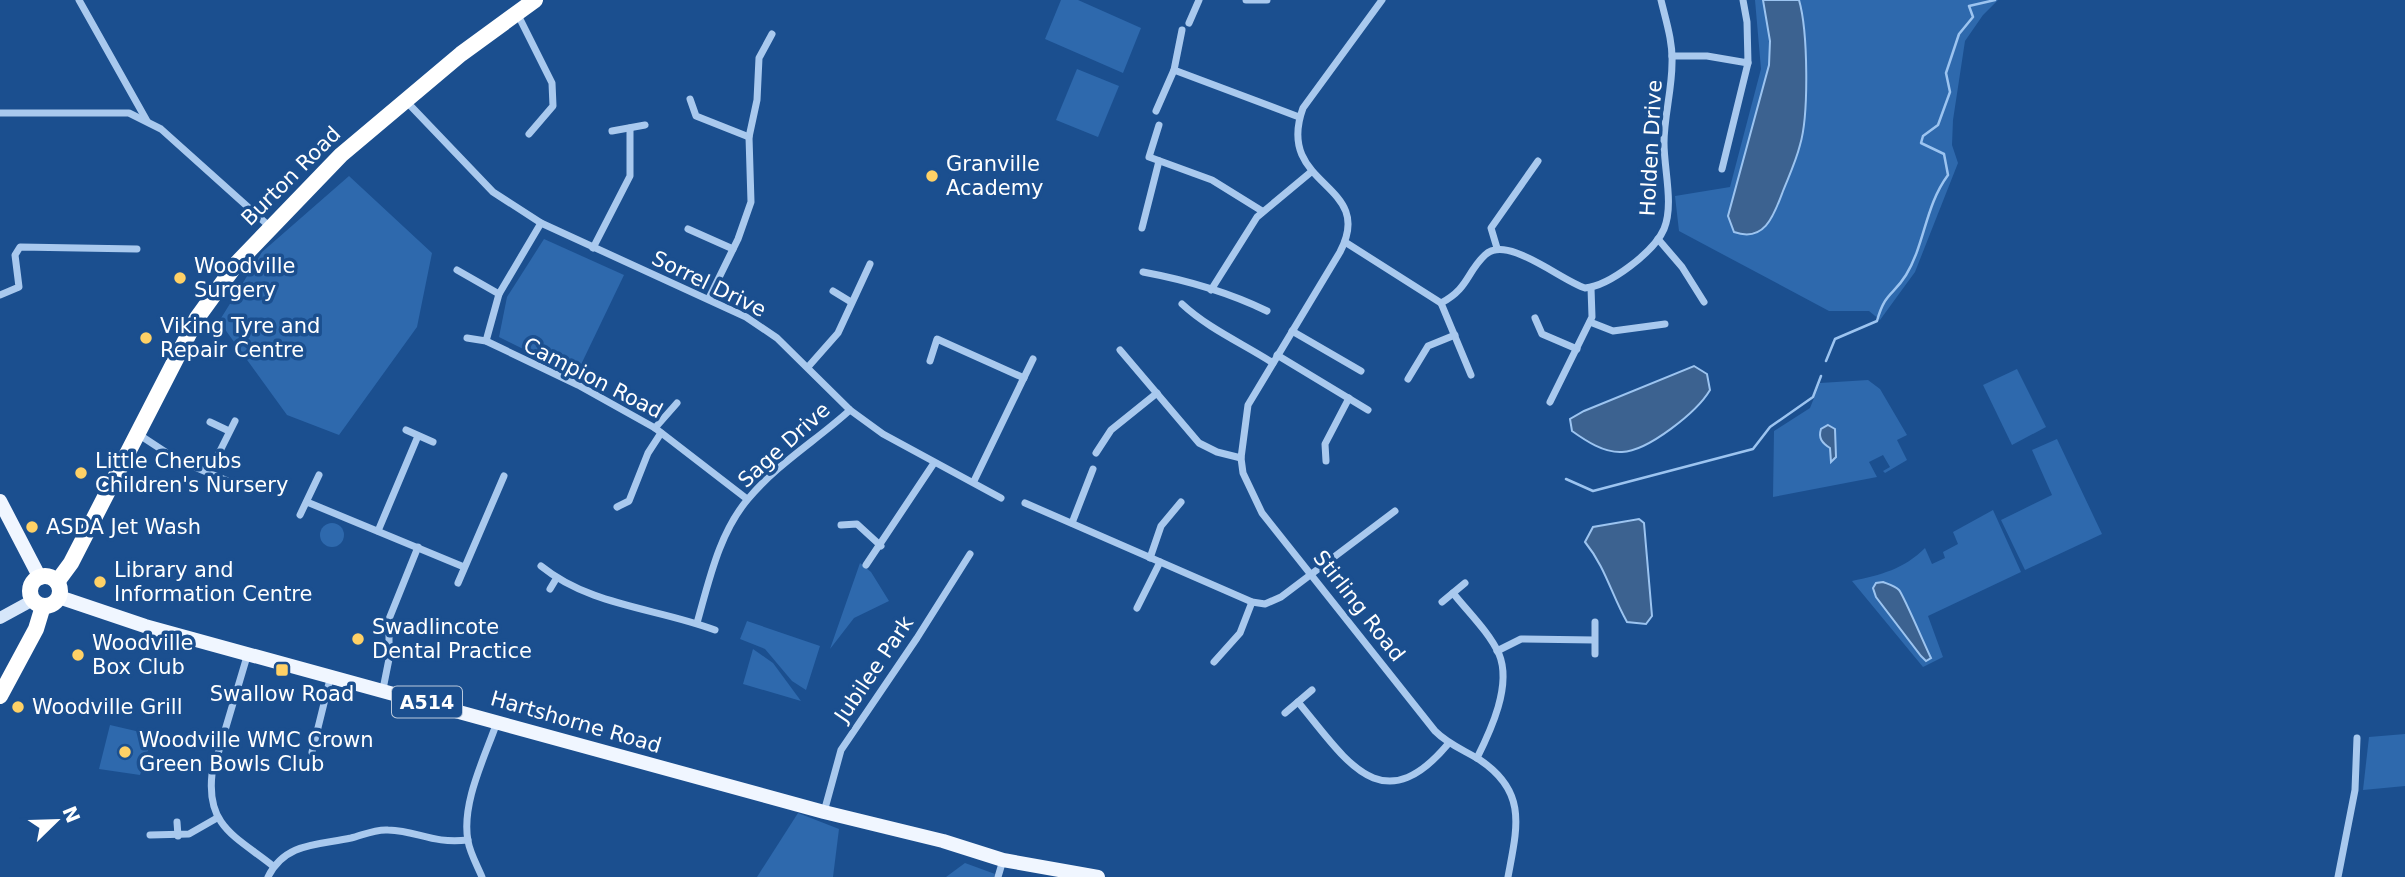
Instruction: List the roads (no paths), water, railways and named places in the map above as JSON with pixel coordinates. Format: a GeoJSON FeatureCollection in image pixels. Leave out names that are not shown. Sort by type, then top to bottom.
{"type":"FeatureCollection","features":[{"type":"Feature","properties":{"kind":"highway","name":"Burton Road"},"geometry":{"type":"LineString","coordinates":[[58,590],[197,318],[222,282],[269,226],[341,155],[404,99],[535,0]]}},
{"type":"Feature","properties":{"kind":"highway"},"geometry":{"type":"LineString","coordinates":[[0,696],[36,629],[38,603],[32,584],[40,578],[58,590],[50,605],[38,603]]}},
{"type":"Feature","properties":{"kind":"main road"},"geometry":{"type":"LineString","coordinates":[[0,501],[40,578]]}},
{"type":"Feature","properties":{"kind":"main road","name":"Hartshorne Road"},"geometry":{"type":"LineString","coordinates":[[58,590],[145,626],[248,652],[824,812],[943,841],[1003,860]]}},
{"type":"Feature","properties":{"kind":"main road","name":"A514"},"geometry":{"type":"LineString","coordinates":[[1003,860],[1030,872],[1098,877]]}},
{"type":"Feature","properties":{"kind":"street"},"geometry":{"type":"LineString","coordinates":[[79,0],[148,122]]}},
{"type":"Feature","properties":{"kind":"street"},"geometry":{"type":"LineString","coordinates":[[1189,23],[1199,0]]}},
{"type":"Feature","properties":{"kind":"street"},"geometry":{"type":"LineString","coordinates":[[1246,0],[1267,0]]}},
{"type":"Feature","properties":{"kind":"street"},"geometry":{"type":"LineString","coordinates":[[1382,0],[1299,117],[1296,128],[1297,146],[1311,172],[1339,197],[1345,208],[1349,225],[1345,242],[1441,303],[1471,375]]}},
{"type":"Feature","properties":{"kind":"street","name":"Holden Drive"},"geometry":{"type":"LineString","coordinates":[[1591,288],[1631,265],[1658,239],[1665,228],[1667,210],[1664,143],[1672,56],[1661,0]]}},
{"type":"Feature","properties":{"kind":"street"},"geometry":{"type":"LineString","coordinates":[[1722,169],[1748,64],[1748,22],[1743,0]]}},
{"type":"Feature","properties":{"kind":"street"},"geometry":{"type":"LineString","coordinates":[[517,13],[552,83],[553,106],[529,134]]}},
{"type":"Feature","properties":{"kind":"street"},"geometry":{"type":"LineString","coordinates":[[1156,111],[1174,70],[1182,30]]}},
{"type":"Feature","properties":{"kind":"street"},"geometry":{"type":"LineString","coordinates":[[709,298],[733,249],[751,202],[749,137],[757,100],[759,58],[772,34]]}},
{"type":"Feature","properties":{"kind":"street"},"geometry":{"type":"LineString","coordinates":[[1672,56],[1707,56],[1748,64]]}},
{"type":"Feature","properties":{"kind":"street"},"geometry":{"type":"LineString","coordinates":[[1174,70],[1299,117]]}},
{"type":"Feature","properties":{"kind":"street","name":"Sorrel Drive"},"geometry":{"type":"LineString","coordinates":[[404,99],[493,192],[541,223],[709,298],[777,338],[850,410],[883,435],[974,481],[1001,498]]}},
{"type":"Feature","properties":{"kind":"street"},"geometry":{"type":"LineString","coordinates":[[690,99],[696,116],[749,137]]}},
{"type":"Feature","properties":{"kind":"street"},"geometry":{"type":"LineString","coordinates":[[0,113],[129,113],[161,129],[269,226]]}},
{"type":"Feature","properties":{"kind":"street"},"geometry":{"type":"LineString","coordinates":[[612,131],[645,125]]}},
{"type":"Feature","properties":{"kind":"street"},"geometry":{"type":"LineString","coordinates":[[1159,125],[1149,158],[1212,180],[1262,211]]}},
{"type":"Feature","properties":{"kind":"street"},"geometry":{"type":"LineString","coordinates":[[593,248],[630,176],[631,128]]}},
{"type":"Feature","properties":{"kind":"street"},"geometry":{"type":"LineString","coordinates":[[1142,228],[1159,161]]}},
{"type":"Feature","properties":{"kind":"street"},"geometry":{"type":"LineString","coordinates":[[1497,248],[1491,228],[1538,161]]}},
{"type":"Feature","properties":{"kind":"street"},"geometry":{"type":"LineString","coordinates":[[1211,290],[1262,211],[1311,172]]}},
{"type":"Feature","properties":{"kind":"street"},"geometry":{"type":"LineString","coordinates":[[486,341],[499,294],[541,223]]}},
{"type":"Feature","properties":{"kind":"street"},"geometry":{"type":"LineString","coordinates":[[688,229],[733,249]]}},
{"type":"Feature","properties":{"kind":"street"},"geometry":{"type":"LineString","coordinates":[[1658,239],[1682,267],[1704,302]]}},
{"type":"Feature","properties":{"kind":"street","name":"Stirling Road"},"geometry":{"type":"LineString","coordinates":[[1345,242],[1248,405],[1241,458],[1243,473],[1262,513],[1448,744],[1477,758],[1505,782],[1513,796],[1516,832],[1508,877]]}},
{"type":"Feature","properties":{"kind":"street"},"geometry":{"type":"LineString","coordinates":[[0,295],[15,291],[19,287],[15,255],[20,247],[136,249]]}},
{"type":"Feature","properties":{"kind":"street"},"geometry":{"type":"LineString","coordinates":[[1441,303],[1459,293],[1486,254],[1497,248],[1519,253],[1572,284],[1591,288],[1593,305],[1590,322],[1550,402]]}},
{"type":"Feature","properties":{"kind":"street"},"geometry":{"type":"LineString","coordinates":[[808,367],[838,333],[870,264]]}},
{"type":"Feature","properties":{"kind":"street"},"geometry":{"type":"LineString","coordinates":[[457,270],[499,294]]}},
{"type":"Feature","properties":{"kind":"street"},"geometry":{"type":"LineString","coordinates":[[1143,272],[1189,281],[1240,298],[1267,311]]}},
{"type":"Feature","properties":{"kind":"street"},"geometry":{"type":"LineString","coordinates":[[832,291],[851,302]]}},
{"type":"Feature","properties":{"kind":"street"},"geometry":{"type":"LineString","coordinates":[[1182,304],[1206,326],[1275,359],[1368,410]]}},
{"type":"Feature","properties":{"kind":"street"},"geometry":{"type":"LineString","coordinates":[[1535,318],[1542,334],[1577,349]]}},
{"type":"Feature","properties":{"kind":"street"},"geometry":{"type":"LineString","coordinates":[[1590,322],[1613,331],[1665,324]]}},
{"type":"Feature","properties":{"kind":"street"},"geometry":{"type":"LineString","coordinates":[[1292,331],[1361,371]]}},
{"type":"Feature","properties":{"kind":"street"},"geometry":{"type":"LineString","coordinates":[[1408,379],[1428,346],[1455,335]]}},
{"type":"Feature","properties":{"kind":"street","name":"Campion Road"},"geometry":{"type":"LineString","coordinates":[[467,338],[486,341],[578,385],[658,430],[747,499]]}},
{"type":"Feature","properties":{"kind":"street"},"geometry":{"type":"LineString","coordinates":[[930,361],[937,339],[1024,378]]}},
{"type":"Feature","properties":{"kind":"street"},"geometry":{"type":"LineString","coordinates":[[1120,350],[1199,443],[1217,452],[1241,458]]}},
{"type":"Feature","properties":{"kind":"street"},"geometry":{"type":"LineString","coordinates":[[974,481],[1033,359]]}},
{"type":"Feature","properties":{"kind":"street"},"geometry":{"type":"LineString","coordinates":[[1096,453],[1111,430],[1157,393]]}},
{"type":"Feature","properties":{"kind":"street"},"geometry":{"type":"LineString","coordinates":[[1326,461],[1325,444],[1349,398]]}},
{"type":"Feature","properties":{"kind":"street"},"geometry":{"type":"LineString","coordinates":[[617,507],[629,501],[658,430],[677,403]]}},
{"type":"Feature","properties":{"kind":"street","name":"Sage Drive"},"geometry":{"type":"LineString","coordinates":[[697,623],[713,567],[730,528],[747,499],[788,460],[850,410]]}},
{"type":"Feature","properties":{"kind":"street"},"geometry":{"type":"LineString","coordinates":[[209,473],[235,421]]}},
{"type":"Feature","properties":{"kind":"street"},"geometry":{"type":"LineString","coordinates":[[210,422],[229,431]]}},
{"type":"Feature","properties":{"kind":"street"},"geometry":{"type":"LineString","coordinates":[[406,430],[433,442]]}},
{"type":"Feature","properties":{"kind":"street"},"geometry":{"type":"LineString","coordinates":[[136,433],[176,459],[230,482]]}},
{"type":"Feature","properties":{"kind":"street"},"geometry":{"type":"LineString","coordinates":[[378,531],[418,436]]}},
{"type":"Feature","properties":{"kind":"street"},"geometry":{"type":"LineString","coordinates":[[866,565],[934,463]]}},
{"type":"Feature","properties":{"kind":"street"},"geometry":{"type":"LineString","coordinates":[[1072,523],[1093,468]]}},
{"type":"Feature","properties":{"kind":"street"},"geometry":{"type":"LineString","coordinates":[[300,515],[320,475]]}},
{"type":"Feature","properties":{"kind":"street"},"geometry":{"type":"LineString","coordinates":[[458,583],[504,476]]}},
{"type":"Feature","properties":{"kind":"street"},"geometry":{"type":"LineString","coordinates":[[307,502],[464,567]]}},
{"type":"Feature","properties":{"kind":"street"},"geometry":{"type":"LineString","coordinates":[[1150,558],[1161,526],[1181,502]]}},
{"type":"Feature","properties":{"kind":"street"},"geometry":{"type":"LineString","coordinates":[[1025,503],[1252,602],[1265,604],[1281,597],[1395,511]]}},
{"type":"Feature","properties":{"kind":"street"},"geometry":{"type":"LineString","coordinates":[[841,524],[857,524],[881,545]]}},
{"type":"Feature","properties":{"kind":"street"},"geometry":{"type":"LineString","coordinates":[[383,689],[389,659],[389,619],[418,547]]}},
{"type":"Feature","properties":{"kind":"street","name":"Jubilee Park"},"geometry":{"type":"LineString","coordinates":[[824,812],[841,750],[970,554]]}},
{"type":"Feature","properties":{"kind":"street"},"geometry":{"type":"LineString","coordinates":[[1137,608],[1160,562]]}},
{"type":"Feature","properties":{"kind":"street"},"geometry":{"type":"LineString","coordinates":[[541,566],[556,579],[603,600],[697,623],[715,630]]}},
{"type":"Feature","properties":{"kind":"street"},"geometry":{"type":"LineString","coordinates":[[550,589],[556,579]]}},
{"type":"Feature","properties":{"kind":"street"},"geometry":{"type":"LineString","coordinates":[[1442,602],[1465,583]]}},
{"type":"Feature","properties":{"kind":"street"},"geometry":{"type":"LineString","coordinates":[[1453,593],[1501,660],[1501,689],[1491,726],[1477,758]]}},
{"type":"Feature","properties":{"kind":"street"},"geometry":{"type":"LineString","coordinates":[[1214,662],[1240,633],[1252,602]]}},
{"type":"Feature","properties":{"kind":"street"},"geometry":{"type":"LineString","coordinates":[[0,618],[38,603]]}},
{"type":"Feature","properties":{"kind":"street"},"geometry":{"type":"LineString","coordinates":[[1595,622],[1595,654]]}},
{"type":"Feature","properties":{"kind":"street"},"geometry":{"type":"LineString","coordinates":[[1497,651],[1521,639],[1594,640]]}},
{"type":"Feature","properties":{"kind":"street"},"geometry":{"type":"LineString","coordinates":[[248,652],[212,774],[210,793],[217,818],[225,829],[273,866]]}},
{"type":"Feature","properties":{"kind":"street"},"geometry":{"type":"LineString","coordinates":[[312,752],[331,675]]}},
{"type":"Feature","properties":{"kind":"street"},"geometry":{"type":"LineString","coordinates":[[1284,713],[1312,690]]}},
{"type":"Feature","properties":{"kind":"street"},"geometry":{"type":"LineString","coordinates":[[1298,702],[1358,771],[1375,778],[1392,782],[1409,779],[1434,761],[1448,744]]}},
{"type":"Feature","properties":{"kind":"street"},"geometry":{"type":"LineString","coordinates":[[482,877],[468,840],[474,792],[497,721]]}},
{"type":"Feature","properties":{"kind":"street"},"geometry":{"type":"LineString","coordinates":[[2338,877],[2355,790],[2357,738]]}},
{"type":"Feature","properties":{"kind":"street"},"geometry":{"type":"LineString","coordinates":[[150,835],[178,836],[201,829],[217,818]]}},
{"type":"Feature","properties":{"kind":"street"},"geometry":{"type":"LineString","coordinates":[[177,822],[178,836]]}},
{"type":"Feature","properties":{"kind":"street"},"geometry":{"type":"LineString","coordinates":[[268,877],[273,866],[287,853],[305,845],[372,832],[388,830],[443,843],[468,840]]}},
{"type":"Feature","properties":{"kind":"street"},"geometry":{"type":"LineString","coordinates":[[998,877],[1003,860]]}},
{"type":"Feature","properties":{"kind":"waterway"},"geometry":{"type":"LineString","coordinates":[[1826,361],[1835,339],[1877,321],[1886,299],[1901,282],[1912,263],[1934,199],[1948,175],[1944,154],[1921,143],[1923,136],[1938,125],[1950,92],[1946,73],[1959,34],[1973,17],[1969,6],[1995,0]]}},
{"type":"Feature","properties":{"kind":"waterway"},"geometry":{"type":"LineString","coordinates":[[1566,479],[1593,491],[1753,449],[1770,427],[1813,397],[1821,376]]}},
{"type":"Feature","properties":{"kind":"place","name":"Granville Academy"},"geometry":{"type":"Point","coordinates":[932,176]}},
{"type":"Feature","properties":{"kind":"place","name":"Woodville Surgery"},"geometry":{"type":"Point","coordinates":[180,278]}},
{"type":"Feature","properties":{"kind":"place","name":"Viking Tyre and Repair Centre"},"geometry":{"type":"Point","coordinates":[146,338]}},
{"type":"Feature","properties":{"kind":"place","name":"Little Cherubs Children's Nursery"},"geometry":{"type":"Point","coordinates":[81,473]}},
{"type":"Feature","properties":{"kind":"place","name":"ASDA Jet Wash"},"geometry":{"type":"Point","coordinates":[32,527]}},
{"type":"Feature","properties":{"kind":"place","name":"Library and Information Centre"},"geometry":{"type":"Point","coordinates":[100,582]}},
{"type":"Feature","properties":{"kind":"place","name":"Swadlincote Dental Practice"},"geometry":{"type":"Point","coordinates":[358,639]}},
{"type":"Feature","properties":{"kind":"place","name":"Woodville Box Club"},"geometry":{"type":"Point","coordinates":[78,655]}},
{"type":"Feature","properties":{"kind":"place","name":"Swallow Road"},"geometry":{"type":"Point","coordinates":[282,670]}},
{"type":"Feature","properties":{"kind":"place","name":"Woodville Grill"},"geometry":{"type":"Point","coordinates":[18,707]}},
{"type":"Feature","properties":{"kind":"place","name":"Woodville WMC Crown Green Bowls Club"},"geometry":{"type":"Point","coordinates":[125,752]}}]}
